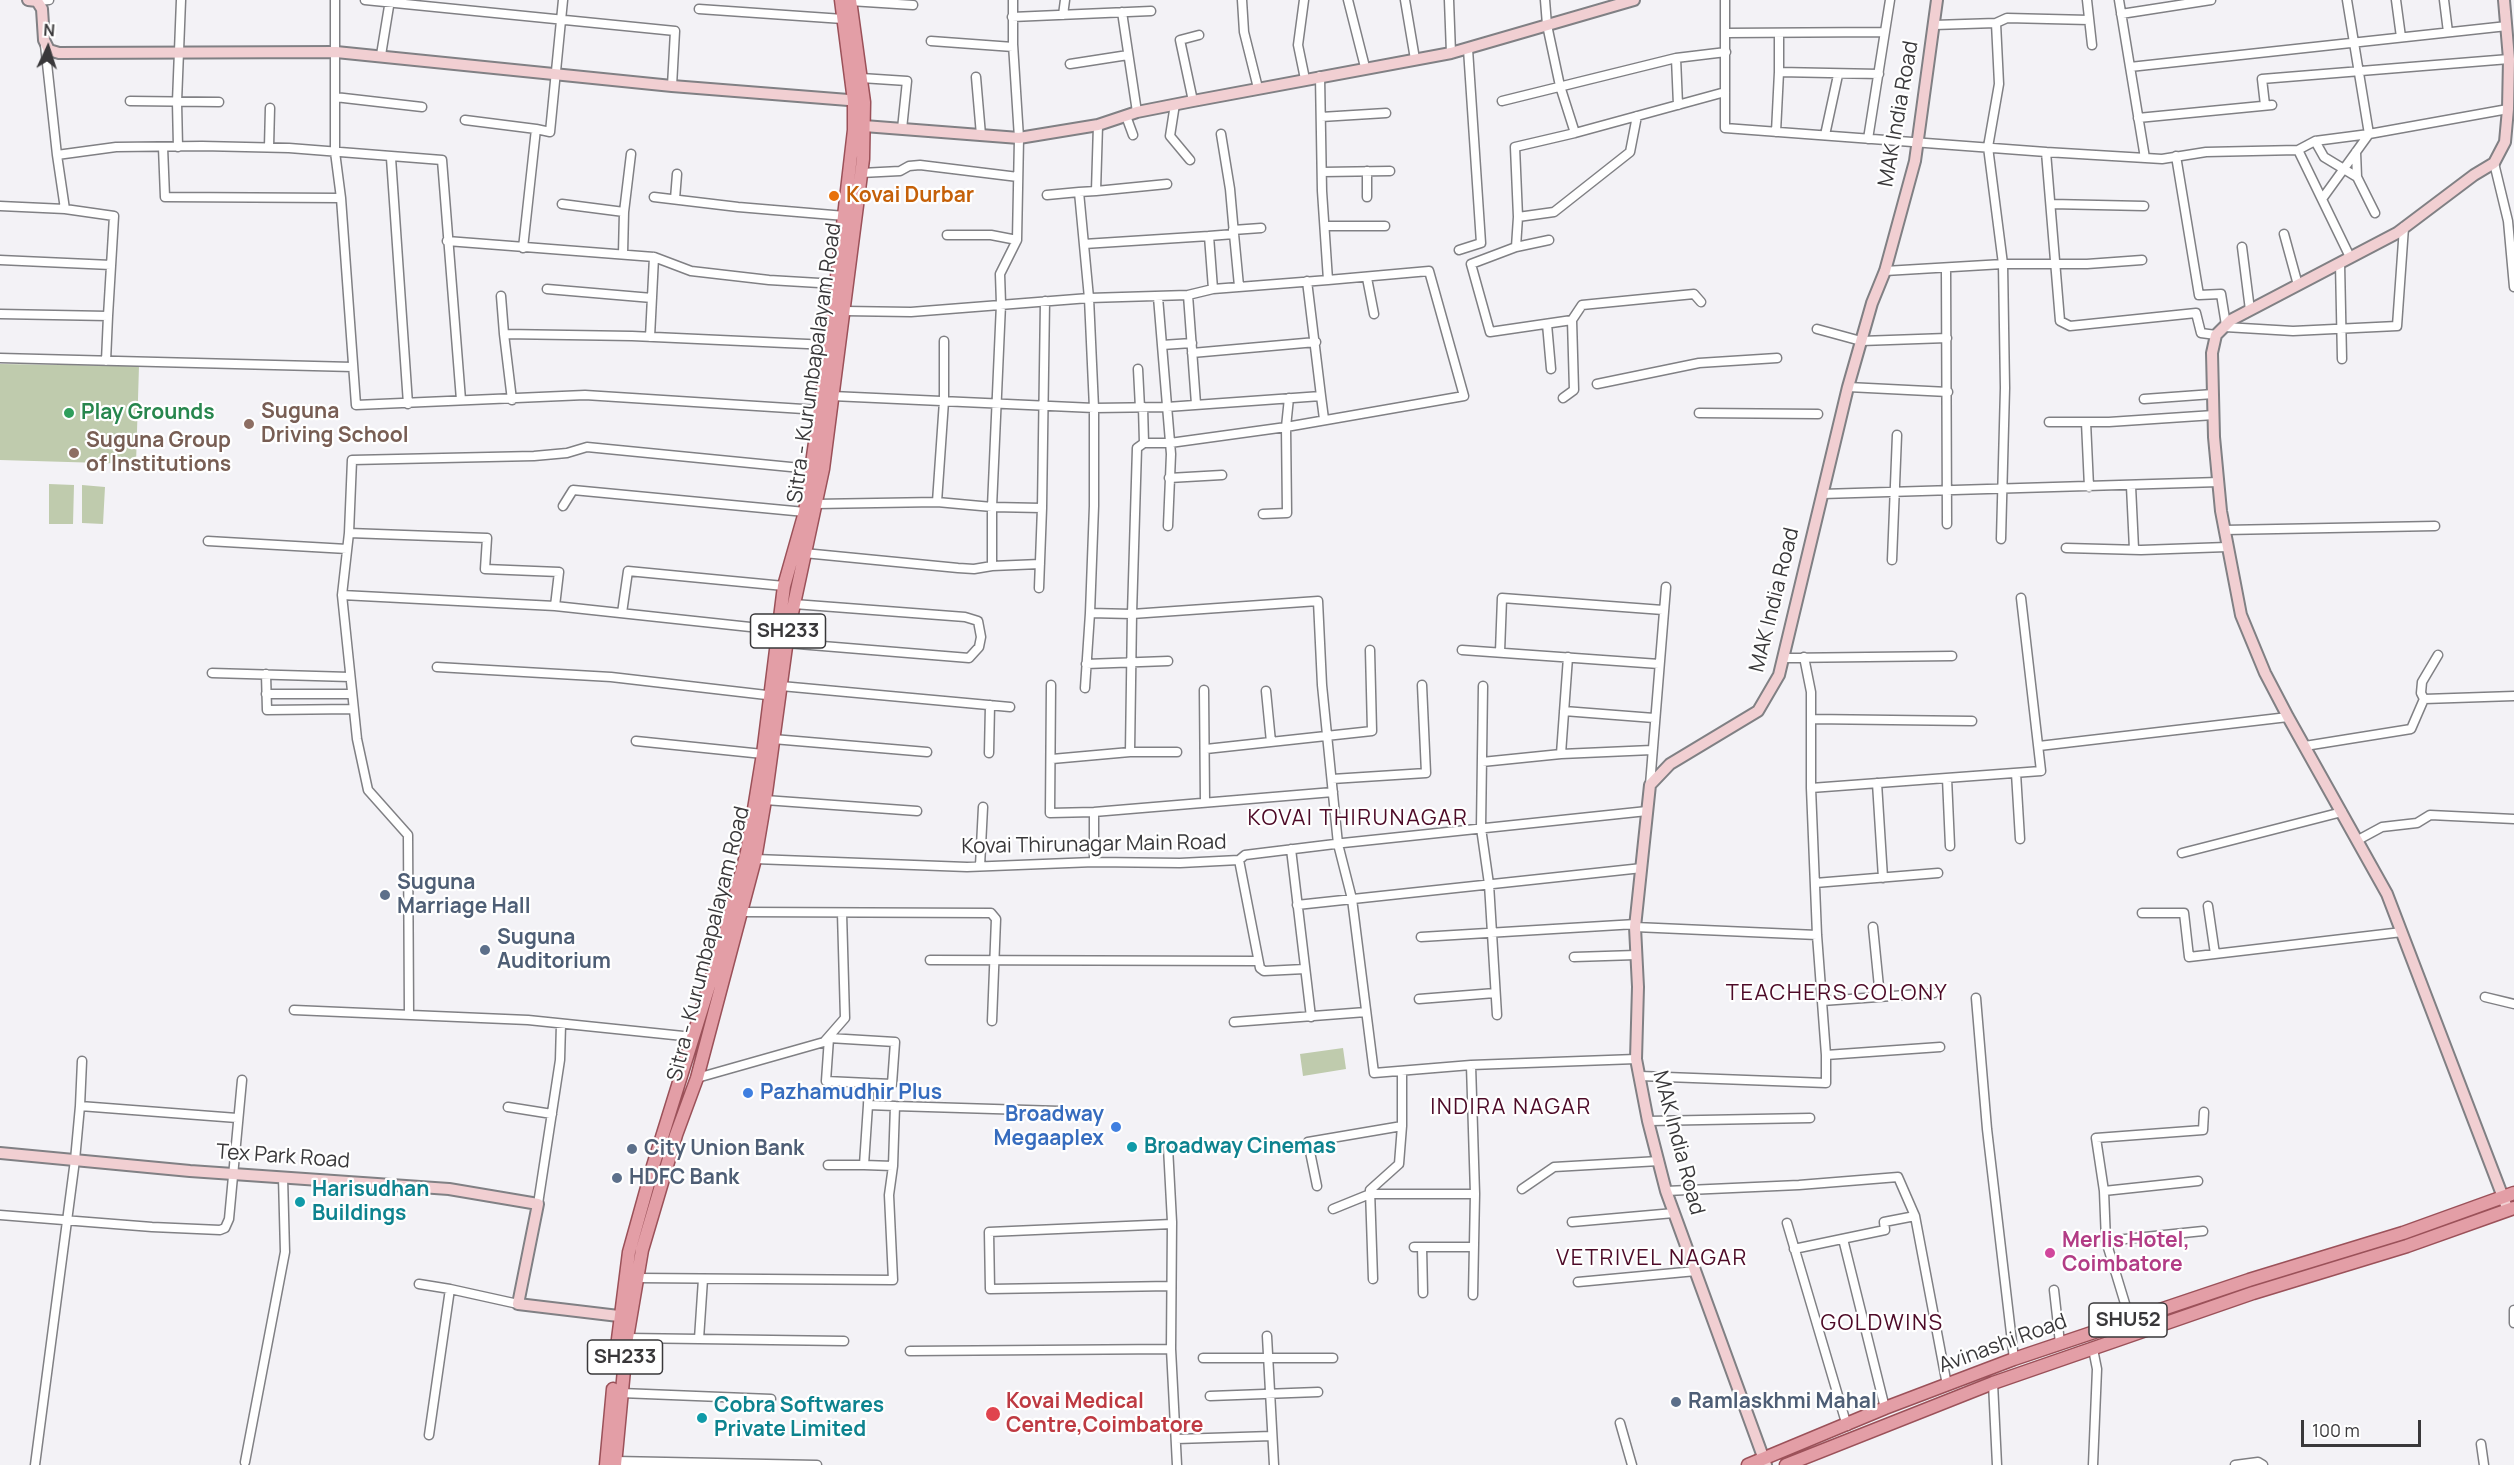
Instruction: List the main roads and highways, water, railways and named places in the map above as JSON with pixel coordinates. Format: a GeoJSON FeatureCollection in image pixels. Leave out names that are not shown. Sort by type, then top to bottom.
{"type":"FeatureCollection","features":[{"type":"Feature","properties":{"kind":"main road"},"geometry":{"type":"LineString","coordinates":[[625,1317],[629,1252],[747,852],[763,754],[776,693],[777,630],[784,586],[810,508],[811,469],[829,345],[859,101],[843,19],[847,0]]}},
{"type":"Feature","properties":{"kind":"main road","name":"Sitra - Kurumbapalayam Road"},"geometry":{"type":"LineString","coordinates":[[612,1464],[625,1317],[672,1147],[697,1078],[754,859],[765,800],[776,693],[804,553],[810,508],[823,469],[861,173],[864,126],[859,101],[861,78],[847,0]]}},
{"type":"Feature","properties":{"kind":"main road","name":"Avinashi Road"},"geometry":{"type":"LineString","coordinates":[[1748,1465],[1765,1462],[1885,1408],[2014,1359],[2403,1233],[2509,1195]]}},
{"type":"Feature","properties":{"kind":"main road","name":"Avinashi Road"},"geometry":{"type":"LineString","coordinates":[[1786,1465],[1800,1462],[1993,1383],[2253,1293],[2407,1246],[2511,1209]]}},
{"type":"Feature","properties":{"kind":"main road","name":"Sitra - Kurumbapalayam Road"},"geometry":{"type":"LineString","coordinates":[[612,1464],[627,1338],[625,1317]]}},
{"type":"Feature","properties":{"kind":"place","name":"Kovai Durbar"},"geometry":{"type":"Point","coordinates":[834,196]}},
{"type":"Feature","properties":{"kind":"place","name":"Play Grounds"},"geometry":{"type":"Point","coordinates":[69,413]}},
{"type":"Feature","properties":{"kind":"place","name":"Suguna Driving School"},"geometry":{"type":"Point","coordinates":[249,424]}},
{"type":"Feature","properties":{"kind":"place","name":"Suguna Group of Institutions"},"geometry":{"type":"Point","coordinates":[74,453]}},
{"type":"Feature","properties":{"kind":"place","name":"Suguna Marriage Hall"},"geometry":{"type":"Point","coordinates":[385,895]}},
{"type":"Feature","properties":{"kind":"place","name":"Suguna Auditorium"},"geometry":{"type":"Point","coordinates":[485,950]}},
{"type":"Feature","properties":{"kind":"place","name":"Pazhamudhir Plus"},"geometry":{"type":"Point","coordinates":[748,1093]}},
{"type":"Feature","properties":{"kind":"place","name":"Broadway Megaaplex"},"geometry":{"type":"Point","coordinates":[1116,1127]}},
{"type":"Feature","properties":{"kind":"place","name":"Broadway Cinemas"},"geometry":{"type":"Point","coordinates":[1132,1147]}},
{"type":"Feature","properties":{"kind":"place","name":"City Union Bank"},"geometry":{"type":"Point","coordinates":[632,1149]}},
{"type":"Feature","properties":{"kind":"place","name":"HDFC Bank"},"geometry":{"type":"Point","coordinates":[617,1178]}},
{"type":"Feature","properties":{"kind":"place","name":"Harisudhan Buildings"},"geometry":{"type":"Point","coordinates":[300,1202]}},
{"type":"Feature","properties":{"kind":"place","name":"Merlis Hotel, Coimbatore"},"geometry":{"type":"Point","coordinates":[2050,1253]}},
{"type":"Feature","properties":{"kind":"place","name":"Ramlaskhmi Mahal"},"geometry":{"type":"Point","coordinates":[1676,1402]}},
{"type":"Feature","properties":{"kind":"place","name":"Kovai Medical Centre,Coimbatore"},"geometry":{"type":"Point","coordinates":[993,1414]}},
{"type":"Feature","properties":{"kind":"place","name":"Cobra Softwares Private Limited"},"geometry":{"type":"Point","coordinates":[702,1418]}},
{"type":"Feature","properties":{"kind":"district","name":"KOVAI THIRUNAGAR"},"geometry":{"type":"Point","coordinates":[1358,819]}},
{"type":"Feature","properties":{"kind":"district","name":"TEACHERS COLONY"},"geometry":{"type":"Point","coordinates":[1837,994]}},
{"type":"Feature","properties":{"kind":"district","name":"INDIRA NAGAR"},"geometry":{"type":"Point","coordinates":[1511,1108]}},
{"type":"Feature","properties":{"kind":"district","name":"VETRIVEL NAGAR"},"geometry":{"type":"Point","coordinates":[1652,1259]}},
{"type":"Feature","properties":{"kind":"district","name":"GOLDWINS"},"geometry":{"type":"Point","coordinates":[1882,1324]}}]}
